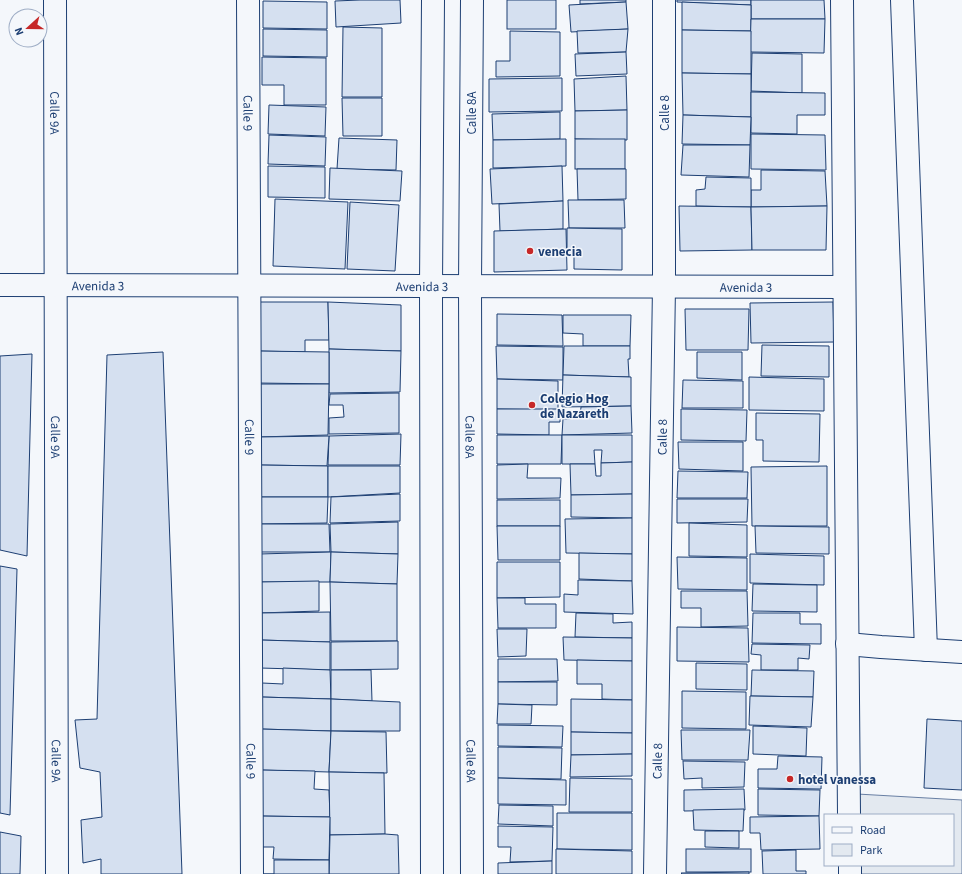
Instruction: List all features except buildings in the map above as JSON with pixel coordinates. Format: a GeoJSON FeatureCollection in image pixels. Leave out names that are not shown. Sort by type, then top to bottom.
{"type":"FeatureCollection","features":[{"type":"Feature","properties":{"kind":"street","name":"Calle 9A"},"geometry":{"type":"LineString","coordinates":[[55,0],[57,874]]}},
{"type":"Feature","properties":{"kind":"street","name":"Calle 9"},"geometry":{"type":"LineString","coordinates":[[248,0],[252,874]]}},
{"type":"Feature","properties":{"kind":"street"},"geometry":{"type":"LineString","coordinates":[[432,874],[431,286],[433,0]]}},
{"type":"Feature","properties":{"kind":"street","name":"Calle 8A"},"geometry":{"type":"LineString","coordinates":[[472,0],[470,286],[472,874]]}},
{"type":"Feature","properties":{"kind":"street","name":"Calle 8"},"geometry":{"type":"LineString","coordinates":[[655,874],[664,286],[664,0]]}},
{"type":"Feature","properties":{"kind":"street"},"geometry":{"type":"LineString","coordinates":[[842,0],[849,814]]}},
{"type":"Feature","properties":{"kind":"street"},"geometry":{"type":"LineString","coordinates":[[902,0],[926,650]]}},
{"type":"Feature","properties":{"kind":"street","name":"Avenida 3"},"geometry":{"type":"LineString","coordinates":[[0,284],[844,287]]}},
{"type":"Feature","properties":{"kind":"street"},"geometry":{"type":"LineString","coordinates":[[847,644],[962,652]]}},
{"type":"Feature","properties":{"kind":"green space"},"geometry":{"type":"Polygon","coordinates":[[[857,794],[962,800],[962,874],[856,874],[856,866],[954,866],[954,814],[857,814],[857,794]]]}},
{"type":"Feature","properties":{"kind":"place","name":"venecia"},"geometry":{"type":"Point","coordinates":[530,251]}},
{"type":"Feature","properties":{"kind":"place","name":"Colegio Hog de Nazareth"},"geometry":{"type":"Point","coordinates":[532,405]}},
{"type":"Feature","properties":{"kind":"place","name":"hotel vanessa"},"geometry":{"type":"Point","coordinates":[790,779]}}]}
